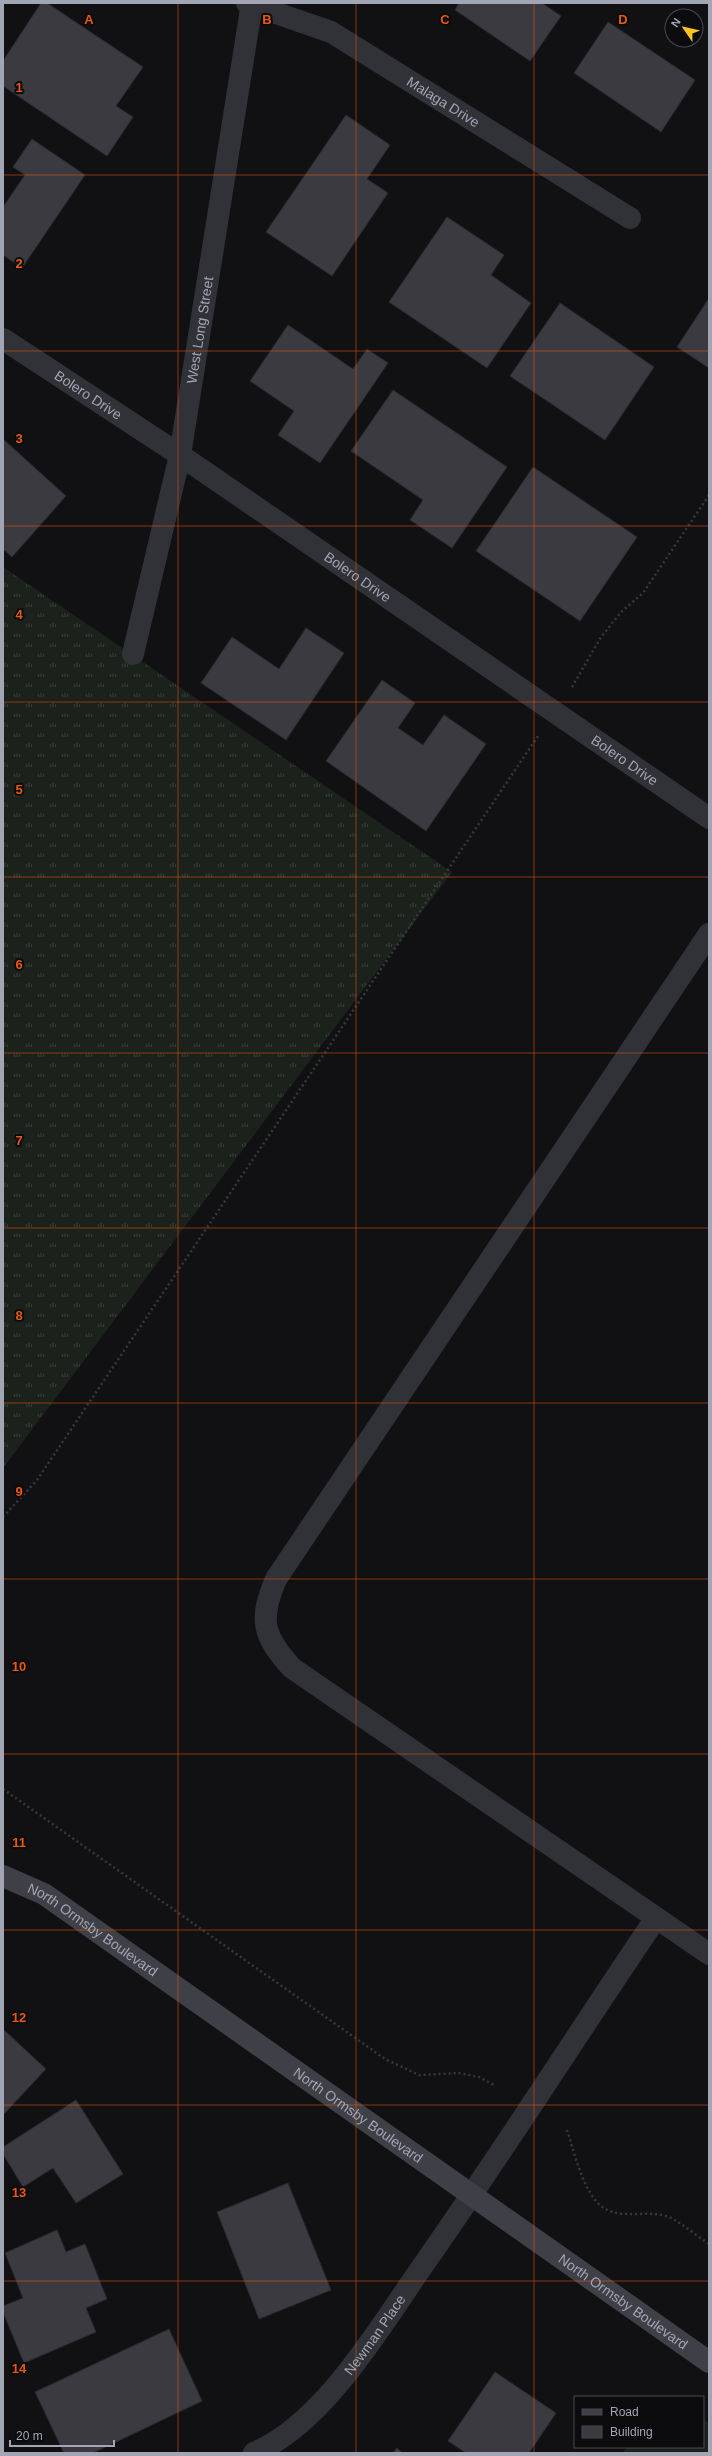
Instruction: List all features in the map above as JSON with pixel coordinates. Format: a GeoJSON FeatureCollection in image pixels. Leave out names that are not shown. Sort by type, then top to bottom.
{"type":"FeatureCollection","features":[{"type":"Feature","properties":{"kind":"street","name":"Malaga Drive"},"geometry":{"type":"LineString","coordinates":[[250,3],[331,32],[630,218]]}},
{"type":"Feature","properties":{"kind":"street","name":"West Long Street"},"geometry":{"type":"LineString","coordinates":[[134,654],[180,455],[250,3]]}},
{"type":"Feature","properties":{"kind":"street","name":"Bolero Drive"},"geometry":{"type":"LineString","coordinates":[[3,339],[180,455],[709,818]]}},
{"type":"Feature","properties":{"kind":"street"},"geometry":{"type":"LineString","coordinates":[[709,934],[276,1579],[267,1600],[264,1620],[279,1654],[292,1668],[709,1954]]}},
{"type":"Feature","properties":{"kind":"street","name":"North Ormsby Boulevard"},"geometry":{"type":"LineString","coordinates":[[3,1876],[44,1894],[709,2362]]}},
{"type":"Feature","properties":{"kind":"street","name":"Newman Place"},"geometry":{"type":"LineString","coordinates":[[254,2453],[268,2447],[319,2407],[348,2373],[472,2195],[656,1918]]}},
{"type":"Feature","properties":{"kind":"path"},"geometry":{"type":"LineString","coordinates":[[573,685],[587,657],[601,637],[621,612],[643,593],[709,495]]}},
{"type":"Feature","properties":{"kind":"path"},"geometry":{"type":"LineString","coordinates":[[3,1517],[37,1480],[536,740]]}},
{"type":"Feature","properties":{"kind":"path"},"geometry":{"type":"LineString","coordinates":[[3,1789],[384,2059],[419,2075],[459,2073],[479,2076],[496,2086]]}},
{"type":"Feature","properties":{"kind":"path"},"geometry":{"type":"LineString","coordinates":[[567,2130],[586,2186],[597,2202],[612,2212],[656,2215],[671,2218],[709,2244]]}},
{"type":"Feature","properties":{"kind":"green space"},"geometry":{"type":"Polygon","coordinates":[[[3,567],[452,872],[3,1468],[3,567]]]}},
{"type":"Feature","properties":{"kind":"green space"},"geometry":{"type":"Polygon","coordinates":[[[704,2420],[709,2423],[709,2453],[622,2453],[626,2448],[704,2448],[704,2420]]]}},
{"type":"Feature","properties":{"kind":"building"},"geometry":{"type":"Polygon","coordinates":[[[41,3],[47,3],[143,67],[116,106],[133,117],[107,156],[3,86],[3,61],[41,3]]]}},
{"type":"Feature","properties":{"kind":"building"},"geometry":{"type":"Polygon","coordinates":[[[459,3],[542,3],[561,16],[530,61],[455,10],[459,3]]]}},
{"type":"Feature","properties":{"kind":"building"},"geometry":{"type":"Polygon","coordinates":[[[608,22],[695,80],[661,132],[574,73],[608,22]]]}},
{"type":"Feature","properties":{"kind":"building"},"geometry":{"type":"Polygon","coordinates":[[[346,115],[390,145],[367,179],[388,193],[332,276],[266,232],[346,115]]]}},
{"type":"Feature","properties":{"kind":"building"},"geometry":{"type":"Polygon","coordinates":[[[32,139],[85,175],[22,268],[3,255],[3,207],[25,175],[13,167],[32,139]]]}},
{"type":"Feature","properties":{"kind":"building"},"geometry":{"type":"Polygon","coordinates":[[[447,217],[504,255],[491,275],[531,303],[487,368],[389,302],[447,217]]]}},
{"type":"Feature","properties":{"kind":"building"},"geometry":{"type":"Polygon","coordinates":[[[709,298],[709,368],[677,347],[709,298]]]}},
{"type":"Feature","properties":{"kind":"building"},"geometry":{"type":"Polygon","coordinates":[[[560,303],[654,367],[605,440],[510,376],[560,303]]]}},
{"type":"Feature","properties":{"kind":"building"},"geometry":{"type":"Polygon","coordinates":[[[288,325],[353,369],[367,349],[388,363],[320,463],[278,435],[294,411],[250,381],[288,325]]]}},
{"type":"Feature","properties":{"kind":"building"},"geometry":{"type":"Polygon","coordinates":[[[393,390],[507,467],[452,548],[410,520],[423,500],[351,451],[393,390]]]}},
{"type":"Feature","properties":{"kind":"building"},"geometry":{"type":"Polygon","coordinates":[[[3,439],[66,496],[12,557],[3,549],[3,439]]]}},
{"type":"Feature","properties":{"kind":"building"},"geometry":{"type":"Polygon","coordinates":[[[533,467],[637,537],[580,621],[476,551],[533,467]]]}},
{"type":"Feature","properties":{"kind":"building"},"geometry":{"type":"Polygon","coordinates":[[[306,628],[344,653],[286,740],[201,683],[232,637],[279,669],[306,628]]]}},
{"type":"Feature","properties":{"kind":"building"},"geometry":{"type":"Polygon","coordinates":[[[382,680],[415,703],[398,728],[423,745],[444,715],[486,744],[426,831],[326,761],[382,680]]]}},
{"type":"Feature","properties":{"kind":"building"},"geometry":{"type":"Polygon","coordinates":[[[3,2029],[46,2069],[3,2115],[3,2029]]]}},
{"type":"Feature","properties":{"kind":"building"},"geometry":{"type":"Polygon","coordinates":[[[76,2100],[123,2174],[76,2203],[53,2168],[23,2187],[3,2154],[3,2147],[76,2100]]]}},
{"type":"Feature","properties":{"kind":"building"},"geometry":{"type":"Polygon","coordinates":[[[288,2183],[331,2290],[259,2319],[217,2212],[288,2183]]]}},
{"type":"Feature","properties":{"kind":"building"},"geometry":{"type":"Polygon","coordinates":[[[57,2230],[66,2252],[85,2244],[107,2299],[86,2308],[96,2332],[24,2363],[3,2312],[3,2306],[23,2298],[5,2253],[57,2230]]]}},
{"type":"Feature","properties":{"kind":"building"},"geometry":{"type":"Polygon","coordinates":[[[169,2329],[202,2401],[93,2453],[64,2453],[35,2392],[169,2329]]]}},
{"type":"Feature","properties":{"kind":"building"},"geometry":{"type":"Polygon","coordinates":[[[495,2372],[556,2413],[529,2453],[466,2453],[448,2441],[495,2372]]]}},
{"type":"Feature","properties":{"kind":"building"},"geometry":{"type":"Polygon","coordinates":[[[397,2448],[402,2453],[393,2453],[397,2448]]]}}]}
